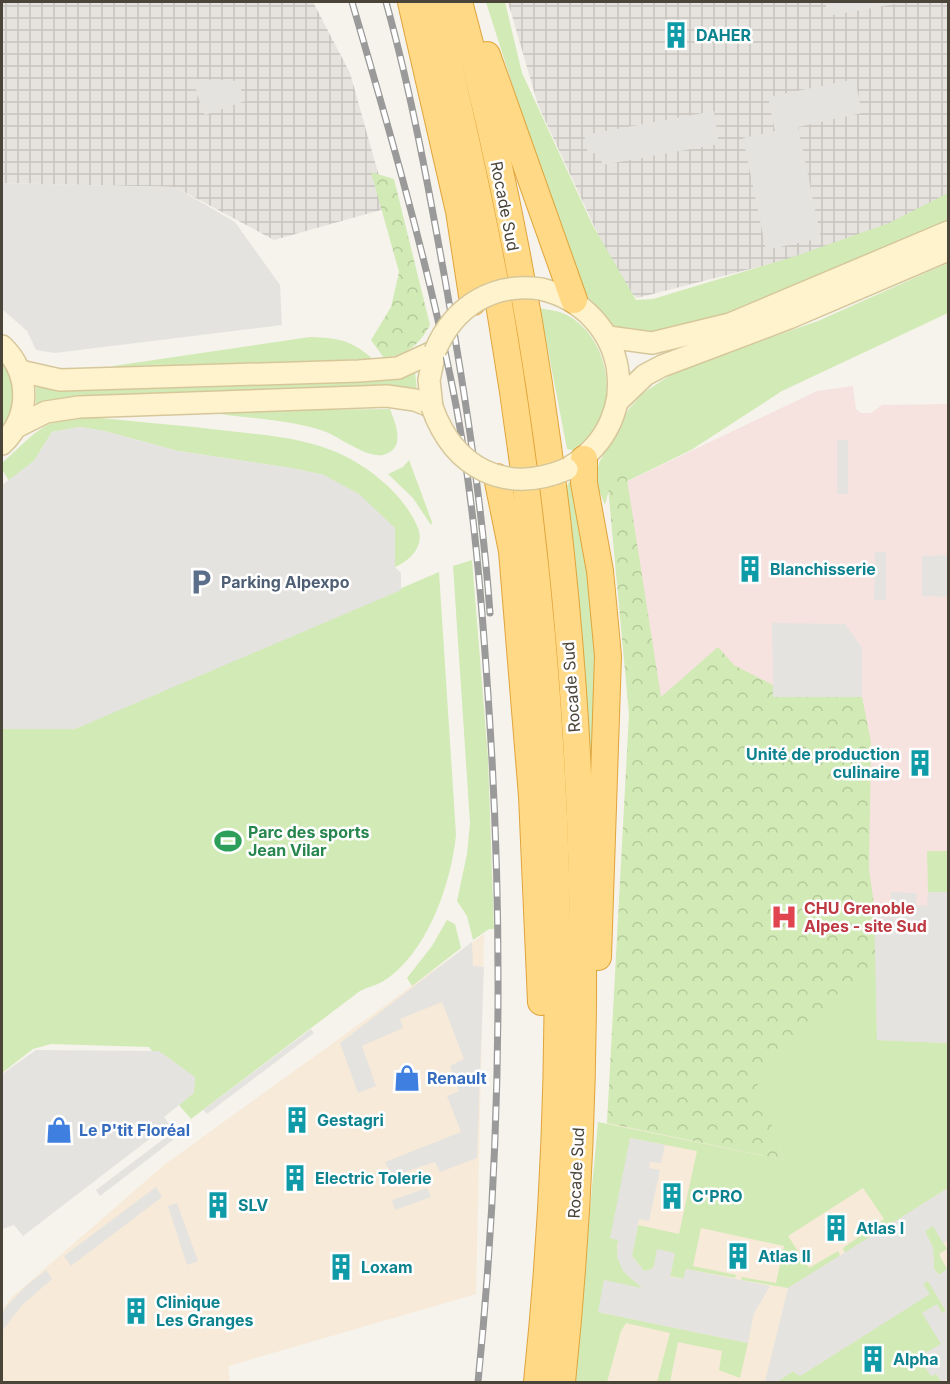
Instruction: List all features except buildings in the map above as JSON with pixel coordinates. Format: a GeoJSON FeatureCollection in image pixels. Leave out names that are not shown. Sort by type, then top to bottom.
{"type":"FeatureCollection","features":[{"type":"Feature","properties":{"kind":"highway"},"geometry":{"type":"LineString","coordinates":[[411,2],[459,211],[473,302]]}},
{"type":"Feature","properties":{"kind":"highway","name":"Rocade Sud"},"geometry":{"type":"LineString","coordinates":[[434,2],[462,119],[501,313],[529,507],[546,681],[556,872],[557,1032],[555,1136],[537,1383]]}},
{"type":"Feature","properties":{"kind":"highway","name":"Rocade Sud"},"geometry":{"type":"LineString","coordinates":[[459,2],[497,165],[524,298],[558,543],[579,813],[582,1063],[570,1288],[562,1383]]}},
{"type":"Feature","properties":{"kind":"highway"},"geometry":{"type":"LineString","coordinates":[[469,2],[574,300]]}},
{"type":"Feature","properties":{"kind":"highway"},"geometry":{"type":"LineString","coordinates":[[576,464],[584,483],[603,594],[608,680],[593,1053],[582,1063]]}},
{"type":"Feature","properties":{"kind":"highway"},"geometry":{"type":"LineString","coordinates":[[497,477],[509,526],[527,729],[536,878],[543,1093],[542,1338]]}},
{"type":"Feature","properties":{"kind":"main road"},"geometry":{"type":"LineString","coordinates":[[608,337],[652,343],[730,324],[895,257],[948,232]]}},
{"type":"Feature","properties":{"kind":"main road"},"geometry":{"type":"LineString","coordinates":[[618,401],[645,375],[662,366],[789,318],[948,250]]}},
{"type":"Feature","properties":{"kind":"main road"},"geometry":{"type":"LineString","coordinates":[[505,289],[541,289],[574,300],[608,337],[618,367],[618,401],[606,431],[576,464],[536,479],[497,477],[466,459],[449,442],[432,407],[429,380],[435,351],[450,323],[473,302],[505,289]]}},
{"type":"Feature","properties":{"kind":"main road"},"geometry":{"type":"LineString","coordinates":[[2,346],[20,371],[24,399],[16,427],[2,444]]}},
{"type":"Feature","properties":{"kind":"main road"},"geometry":{"type":"LineString","coordinates":[[20,371],[60,380],[359,371],[398,368],[435,351]]}},
{"type":"Feature","properties":{"kind":"main road"},"geometry":{"type":"LineString","coordinates":[[16,427],[57,409],[361,397],[401,397],[432,407]]}},
{"type":"Feature","properties":{"kind":"shaded area"},"geometry":{"type":"Polygon","coordinates":[[[2,2],[313,2],[350,73],[388,208],[274,240],[175,187],[2,183],[2,2]]]}},
{"type":"Feature","properties":{"kind":"shaded area"},"geometry":{"type":"Polygon","coordinates":[[[508,2],[948,2],[948,212],[922,225],[637,298],[628,290],[608,256],[538,105],[508,2]]]}},
{"type":"Feature","properties":{"kind":"shaded area"},"geometry":{"type":"Polygon","coordinates":[[[825,2],[906,2],[828,16],[825,2]]]}},
{"type":"Feature","properties":{"kind":"shaded area"},"geometry":{"type":"Polygon","coordinates":[[[197,79],[238,81],[245,101],[205,115],[196,92],[197,79]]]}},
{"type":"Feature","properties":{"kind":"shaded area"},"geometry":{"type":"Polygon","coordinates":[[[855,79],[862,113],[798,127],[821,238],[766,250],[743,138],[775,131],[768,97],[855,79]]]}},
{"type":"Feature","properties":{"kind":"shaded area"},"geometry":{"type":"Polygon","coordinates":[[[714,111],[719,144],[602,165],[600,152],[588,154],[584,135],[714,111]]]}},
{"type":"Feature","properties":{"kind":"shaded area"},"geometry":{"type":"Polygon","coordinates":[[[2,183],[175,187],[235,222],[280,285],[282,325],[55,353],[36,350],[27,331],[2,309],[2,183]]]}},
{"type":"Feature","properties":{"kind":"shaded area","name":"CHU Grenoble Alpes - site Sud"},"geometry":{"type":"Polygon","coordinates":[[[853,386],[856,409],[861,413],[871,413],[882,405],[948,404],[948,1171],[632,710],[609,490],[817,391],[853,386]]]}},
{"type":"Feature","properties":{"kind":"shaded area","name":"Parking Alpexpo"},"geometry":{"type":"Polygon","coordinates":[[[80,427],[104,431],[178,451],[324,475],[359,494],[395,528],[395,567],[401,573],[401,590],[75,729],[2,729],[2,485],[34,461],[52,432],[80,427]]]}},
{"type":"Feature","properties":{"kind":"shaded area"},"geometry":{"type":"Polygon","coordinates":[[[837,440],[848,440],[848,494],[837,494],[837,440]]]}},
{"type":"Feature","properties":{"kind":"shaded area"},"geometry":{"type":"Polygon","coordinates":[[[875,552],[886,552],[886,600],[874,600],[875,552]]]}},
{"type":"Feature","properties":{"kind":"shaded area"},"geometry":{"type":"Polygon","coordinates":[[[948,555],[948,597],[922,596],[922,556],[948,555]]]}},
{"type":"Feature","properties":{"kind":"shaded area"},"geometry":{"type":"Polygon","coordinates":[[[772,623],[845,624],[862,648],[862,697],[773,697],[772,623]]]}},
{"type":"Feature","properties":{"kind":"shaded area"},"geometry":{"type":"Polygon","coordinates":[[[891,892],[917,893],[916,905],[913,905],[927,906],[928,892],[948,892],[948,1043],[877,1040],[874,905],[891,905],[891,892]]]}},
{"type":"Feature","properties":{"kind":"shaded area"},"geometry":{"type":"Polygon","coordinates":[[[484,934],[476,1294],[232,1365],[228,1367],[230,1382],[2,1382],[2,1310],[11,1298],[164,1165],[484,934]]]}},
{"type":"Feature","properties":{"kind":"shaded area"},"geometry":{"type":"Polygon","coordinates":[[[472,942],[473,966],[484,967],[477,1158],[440,1172],[435,1162],[392,1176],[385,1162],[461,1132],[447,1096],[459,1091],[450,1066],[464,1059],[442,1002],[400,1019],[403,1028],[362,1046],[376,1086],[358,1093],[340,1043],[472,942]]]}},
{"type":"Feature","properties":{"kind":"shaded area"},"geometry":{"type":"Polygon","coordinates":[[[311,1029],[314,1033],[207,1114],[203,1110],[311,1029]]]}},
{"type":"Feature","properties":{"kind":"shaded area"},"geometry":{"type":"Polygon","coordinates":[[[36,1050],[159,1051],[195,1077],[194,1093],[164,1117],[169,1124],[23,1236],[14,1225],[2,1229],[2,1074],[36,1050]]]}},
{"type":"Feature","properties":{"kind":"shaded area"},"geometry":{"type":"Polygon","coordinates":[[[607,1123],[784,1160],[948,1171],[948,1382],[589,1382],[607,1123]]]}},
{"type":"Feature","properties":{"kind":"shaded area"},"geometry":{"type":"Polygon","coordinates":[[[169,1135],[173,1140],[100,1196],[96,1190],[169,1135]]]}},
{"type":"Feature","properties":{"kind":"shaded area"},"geometry":{"type":"Polygon","coordinates":[[[630,1138],[665,1145],[661,1163],[650,1162],[649,1168],[660,1170],[649,1221],[639,1219],[632,1256],[644,1271],[654,1266],[657,1249],[675,1253],[670,1277],[683,1279],[686,1269],[770,1286],[754,1313],[748,1343],[598,1312],[604,1280],[642,1288],[623,1271],[617,1257],[618,1240],[610,1238],[630,1138]]]}},
{"type":"Feature","properties":{"kind":"shaded area"},"geometry":{"type":"Polygon","coordinates":[[[156,1187],[162,1197],[71,1266],[64,1256],[156,1187]]]}},
{"type":"Feature","properties":{"kind":"shaded area"},"geometry":{"type":"Polygon","coordinates":[[[427,1188],[431,1197],[395,1210],[392,1200],[427,1188]]]}},
{"type":"Feature","properties":{"kind":"shaded area"},"geometry":{"type":"Polygon","coordinates":[[[948,1188],[948,1240],[943,1243],[933,1226],[925,1231],[933,1248],[934,1269],[939,1275],[947,1269],[948,1271],[948,1379],[942,1382],[936,1374],[931,1376],[918,1357],[941,1344],[922,1313],[937,1304],[942,1313],[946,1311],[928,1281],[923,1284],[930,1294],[800,1376],[793,1371],[777,1382],[765,1382],[788,1288],[948,1188]]]}},
{"type":"Feature","properties":{"kind":"shaded area"},"geometry":{"type":"Polygon","coordinates":[[[177,1203],[198,1261],[187,1265],[168,1206],[177,1203]]]}},
{"type":"Feature","properties":{"kind":"shaded area"},"geometry":{"type":"Polygon","coordinates":[[[46,1270],[52,1279],[22,1305],[2,1331],[2,1314],[6,1307],[26,1286],[46,1270]]]}},
{"type":"Feature","properties":{"kind":"green space"},"geometry":{"type":"Polygon","coordinates":[[[486,2],[505,2],[522,73],[592,224],[636,300],[653,299],[796,256],[889,223],[948,193],[948,222],[768,302],[651,337],[615,327],[584,296],[535,156],[486,2]]]}},
{"type":"Feature","properties":{"kind":"green space"},"geometry":{"type":"Polygon","coordinates":[[[371,172],[394,179],[430,325],[412,348],[384,358],[371,340],[391,307],[399,272],[371,172]]]}},
{"type":"Feature","properties":{"kind":"green space"},"geometry":{"type":"Polygon","coordinates":[[[948,263],[948,313],[782,391],[691,450],[609,490],[605,505],[594,479],[600,461],[628,410],[643,393],[680,369],[818,321],[948,263]]]}},
{"type":"Feature","properties":{"kind":"green space"},"geometry":{"type":"Polygon","coordinates":[[[540,308],[567,315],[581,325],[599,351],[604,367],[607,383],[602,416],[594,434],[576,451],[567,449],[540,308]]]}},
{"type":"Feature","properties":{"kind":"green space"},"geometry":{"type":"Polygon","coordinates":[[[310,337],[344,341],[373,359],[113,369],[113,366],[310,337]]]}},
{"type":"Feature","properties":{"kind":"green space"},"geometry":{"type":"Polygon","coordinates":[[[2,362],[11,380],[13,397],[2,431],[2,362]]]}},
{"type":"Feature","properties":{"kind":"green space"},"geometry":{"type":"Polygon","coordinates":[[[415,371],[417,392],[74,398],[48,401],[36,406],[36,385],[57,387],[415,371]]]}},
{"type":"Feature","properties":{"kind":"green space"},"geometry":{"type":"Polygon","coordinates":[[[390,409],[396,427],[396,446],[386,454],[380,455],[364,452],[314,428],[287,422],[220,414],[220,411],[390,409]]]}},
{"type":"Feature","properties":{"kind":"green space"},"geometry":{"type":"Polygon","coordinates":[[[79,416],[266,435],[304,442],[341,454],[381,480],[403,503],[418,528],[420,535],[418,547],[411,557],[395,567],[395,528],[324,475],[178,451],[104,431],[80,427],[52,432],[34,461],[9,481],[2,469],[2,463],[44,427],[65,418],[79,416]]]}},
{"type":"Feature","properties":{"kind":"green space"},"geometry":{"type":"Polygon","coordinates":[[[409,460],[432,522],[431,525],[413,498],[388,474],[403,467],[409,460]]]}},
{"type":"Feature","properties":{"kind":"green space"},"geometry":{"type":"Polygon","coordinates":[[[613,468],[623,469],[626,473],[661,697],[718,647],[734,665],[773,685],[773,697],[862,697],[871,742],[869,869],[874,905],[876,964],[753,1071],[784,1160],[607,1123],[629,714],[607,476],[613,468]]]}},
{"type":"Feature","properties":{"kind":"green space"},"geometry":{"type":"Polygon","coordinates":[[[569,482],[576,484],[598,616],[594,873],[582,649],[565,490],[569,482]]]}},
{"type":"Feature","properties":{"kind":"green space"},"geometry":{"type":"Polygon","coordinates":[[[472,560],[488,758],[494,929],[489,929],[473,940],[467,916],[457,901],[467,854],[470,823],[453,566],[472,560]]]}},
{"type":"Feature","properties":{"kind":"green space","name":"Parc des sports Jean Vilar"},"geometry":{"type":"Polygon","coordinates":[[[439,572],[456,835],[449,875],[442,896],[424,937],[412,955],[382,982],[360,991],[191,1119],[179,1105],[186,1099],[186,1093],[149,1047],[51,1044],[33,1049],[2,1073],[2,729],[74,729],[439,572]]]}},
{"type":"Feature","properties":{"kind":"green space"},"geometry":{"type":"Polygon","coordinates":[[[927,851],[948,851],[948,892],[928,892],[927,851]]]}},
{"type":"Feature","properties":{"kind":"green space"},"geometry":{"type":"Polygon","coordinates":[[[447,920],[455,924],[461,948],[412,986],[407,978],[432,946],[447,920]]]}},
{"type":"Feature","properties":{"kind":"green space"},"geometry":{"type":"Polygon","coordinates":[[[876,964],[877,1040],[948,1043],[948,1188],[845,1253],[843,1248],[884,1219],[863,1188],[788,1236],[809,1268],[838,1251],[840,1256],[788,1288],[742,1280],[741,1277],[776,1283],[784,1246],[701,1228],[693,1266],[736,1275],[735,1278],[686,1269],[684,1279],[670,1276],[675,1253],[651,1270],[644,1271],[632,1256],[638,1225],[679,1234],[697,1151],[630,1138],[617,1249],[619,1262],[625,1272],[644,1288],[598,1312],[748,1343],[740,1378],[719,1370],[722,1351],[678,1342],[670,1382],[657,1382],[670,1333],[626,1323],[621,1331],[607,1382],[574,1382],[598,1122],[784,1160],[752,1071],[876,964]]]}},
{"type":"Feature","properties":{"kind":"green space"},"geometry":{"type":"Polygon","coordinates":[[[933,1226],[947,1249],[939,1254],[947,1269],[939,1275],[934,1269],[933,1248],[925,1231],[933,1226]]]}},
{"type":"Feature","properties":{"kind":"green space"},"geometry":{"type":"Polygon","coordinates":[[[928,1281],[946,1311],[942,1313],[942,1344],[932,1376],[936,1373],[942,1382],[777,1382],[793,1371],[800,1376],[929,1294],[922,1283],[928,1281]]]}},
{"type":"Feature","properties":{"kind":"railway"},"geometry":{"type":"LineString","coordinates":[[352,2],[405,187],[440,328],[458,414],[479,575],[493,781],[498,1039],[492,1211],[478,1382]]}},
{"type":"Feature","properties":{"kind":"railway"},"geometry":{"type":"LineString","coordinates":[[386,2],[419,143],[453,326],[478,490],[490,613]]}},
{"type":"Feature","properties":{"kind":"place","name":"DAHER"},"geometry":{"type":"Point","coordinates":[676,35]}},
{"type":"Feature","properties":{"kind":"place","name":"Blanchisserie"},"geometry":{"type":"Point","coordinates":[750,569]}},
{"type":"Feature","properties":{"kind":"place","name":"Parking Alpexpo"},"geometry":{"type":"Point","coordinates":[201,582]}},
{"type":"Feature","properties":{"kind":"place","name":"Unité de production culinaire"},"geometry":{"type":"Point","coordinates":[920,763]}},
{"type":"Feature","properties":{"kind":"place","name":"Parc des sports Jean Vilar"},"geometry":{"type":"Point","coordinates":[228,841]}},
{"type":"Feature","properties":{"kind":"place","name":"CHU Grenoble Alpes - site Sud"},"geometry":{"type":"Point","coordinates":[784,917]}},
{"type":"Feature","properties":{"kind":"place","name":"Renault"},"geometry":{"type":"Point","coordinates":[407,1078]}},
{"type":"Feature","properties":{"kind":"place","name":"Gestagri"},"geometry":{"type":"Point","coordinates":[297,1120]}},
{"type":"Feature","properties":{"kind":"place","name":"Le P'tit Floréal"},"geometry":{"type":"Point","coordinates":[59,1130]}},
{"type":"Feature","properties":{"kind":"place","name":"Electric Tolerie"},"geometry":{"type":"Point","coordinates":[295,1178]}},
{"type":"Feature","properties":{"kind":"place","name":"C'PRO"},"geometry":{"type":"Point","coordinates":[672,1196]}},
{"type":"Feature","properties":{"kind":"place","name":"SLV"},"geometry":{"type":"Point","coordinates":[218,1205]}},
{"type":"Feature","properties":{"kind":"place","name":"Atlas I"},"geometry":{"type":"Point","coordinates":[836,1228]}},
{"type":"Feature","properties":{"kind":"place","name":"Atlas II"},"geometry":{"type":"Point","coordinates":[738,1256]}},
{"type":"Feature","properties":{"kind":"place","name":"Loxam"},"geometry":{"type":"Point","coordinates":[341,1267]}},
{"type":"Feature","properties":{"kind":"place","name":"Clinique Les Granges"},"geometry":{"type":"Point","coordinates":[136,1311]}},
{"type":"Feature","properties":{"kind":"place","name":"Alpha"},"geometry":{"type":"Point","coordinates":[873,1359]}}]}
